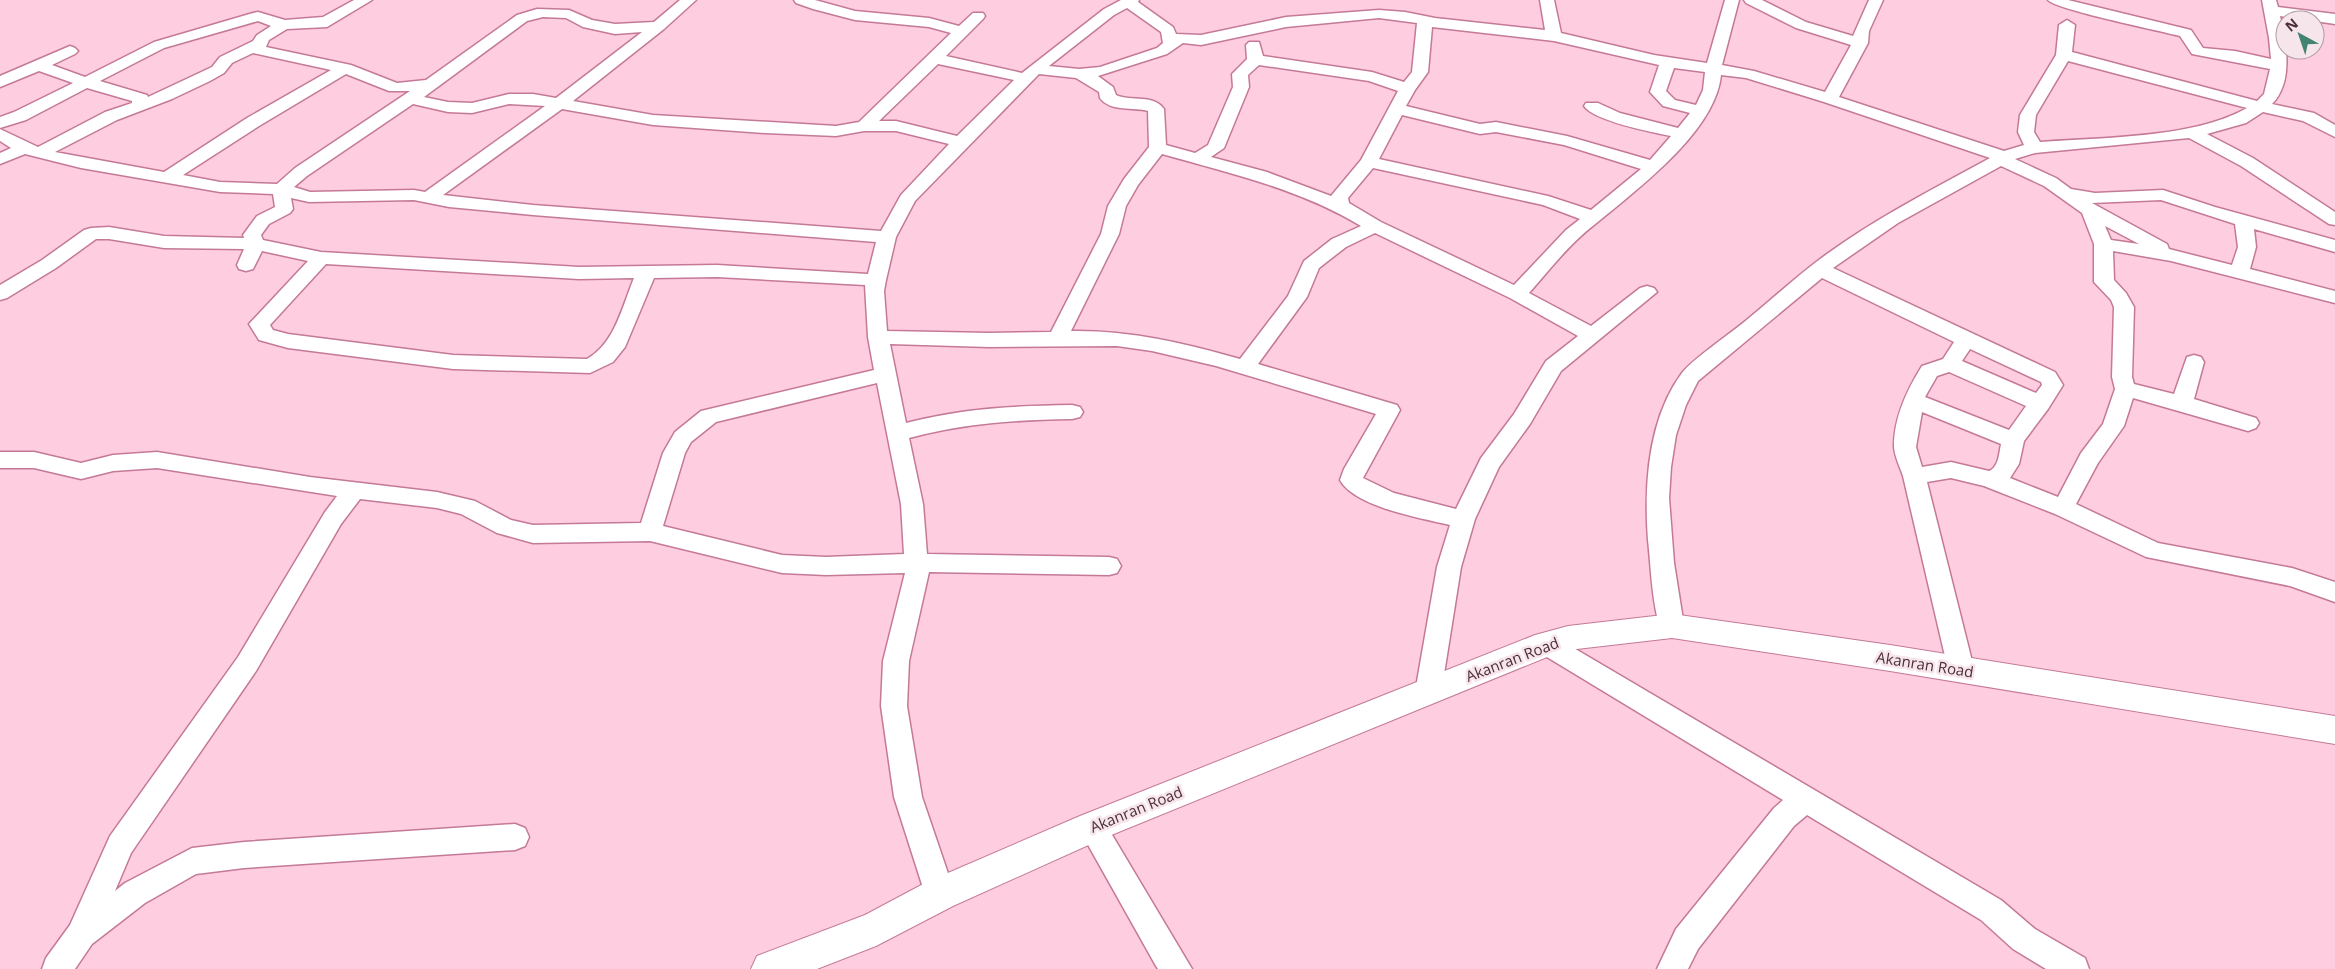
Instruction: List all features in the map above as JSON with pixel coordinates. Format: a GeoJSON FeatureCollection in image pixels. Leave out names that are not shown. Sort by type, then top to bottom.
{"type":"FeatureCollection","features":[{"type":"Feature","properties":{"kind":"main road","name":"Akanran Road"},"geometry":{"type":"LineString","coordinates":[[770,969],[876,929],[940,894],[1092,827],[1546,644],[1568,638],[1672,626],[2335,730]]}},
{"type":"Feature","properties":{"kind":"street"},"geometry":{"type":"LineString","coordinates":[[0,159],[31,150],[111,116],[166,96],[218,70],[226,60],[260,44],[262,38],[284,25],[296,23],[306,25],[319,21],[322,24],[365,0]]}},
{"type":"Feature","properties":{"kind":"street"},"geometry":{"type":"LineString","coordinates":[[429,197],[560,104],[689,0]]}},
{"type":"Feature","properties":{"kind":"street"},"geometry":{"type":"LineString","coordinates":[[801,0],[826,8],[872,18],[920,20],[944,24],[961,32]]}},
{"type":"Feature","properties":{"kind":"street"},"geometry":{"type":"LineString","coordinates":[[1547,0],[1554,36]]}},
{"type":"Feature","properties":{"kind":"street"},"geometry":{"type":"LineString","coordinates":[[1517,294],[1573,234],[1654,167],[1701,111],[1711,90],[1713,71],[1732,0]]}},
{"type":"Feature","properties":{"kind":"street"},"geometry":{"type":"LineString","coordinates":[[1751,0],[1801,25],[1860,43]]}},
{"type":"Feature","properties":{"kind":"street"},"geometry":{"type":"LineString","coordinates":[[1830,99],[1860,43],[1861,31],[1876,0]]}},
{"type":"Feature","properties":{"kind":"street"},"geometry":{"type":"LineString","coordinates":[[2055,0],[2076,8],[2098,11],[2186,34],[2197,50],[2212,55],[2235,56],[2279,66]]}},
{"type":"Feature","properties":{"kind":"street"},"geometry":{"type":"LineString","coordinates":[[940,894],[908,797],[894,706],[896,661],[917,576],[912,504],[878,337],[874,291],[887,237],[907,199],[961,142],[1030,73],[1109,12],[1130,1],[1168,30],[1170,43]]}},
{"type":"Feature","properties":{"kind":"street"},"geometry":{"type":"LineString","coordinates":[[1672,626],[1661,565],[1658,490],[1666,427],[1680,392],[1690,378],[1820,269],[1892,219],[2002,158],[2034,148],[2192,133],[2240,119],[2261,107],[2272,94],[2279,66],[2277,38],[2269,5],[2335,20]]}},
{"type":"Feature","properties":{"kind":"street"},"geometry":{"type":"LineString","coordinates":[[281,189],[301,172],[410,99],[522,18],[532,13],[569,14],[588,24],[615,28],[659,26]]}},
{"type":"Feature","properties":{"kind":"street"},"geometry":{"type":"LineString","coordinates":[[934,58],[1030,73],[1079,74],[1110,68],[1162,51],[1170,43],[1180,38],[1201,40],[1286,22],[1379,14],[1435,23],[1554,36],[1668,63],[1713,71],[1748,74],[1830,99],[2002,158],[2050,182],[2090,210],[2148,240],[2171,255]]}},
{"type":"Feature","properties":{"kind":"street"},"geometry":{"type":"LineString","coordinates":[[0,123],[20,116],[88,82],[129,58],[180,38],[222,28],[258,16],[284,25]]}},
{"type":"Feature","properties":{"kind":"street"},"geometry":{"type":"LineString","coordinates":[[864,126],[978,16]]}},
{"type":"Feature","properties":{"kind":"street"},"geometry":{"type":"LineString","coordinates":[[1341,206],[1340,197],[1369,162],[1408,89],[1420,72],[1425,20]]}},
{"type":"Feature","properties":{"kind":"street"},"geometry":{"type":"LineString","coordinates":[[2034,148],[2026,132],[2028,115],[2064,55],[2067,26]]}},
{"type":"Feature","properties":{"kind":"street"},"geometry":{"type":"LineString","coordinates":[[1253,30],[1255,60]]}},
{"type":"Feature","properties":{"kind":"street"},"geometry":{"type":"LineString","coordinates":[[249,48],[345,68],[395,88],[428,85]]}},
{"type":"Feature","properties":{"kind":"street"},"geometry":{"type":"LineString","coordinates":[[0,82],[70,51]]}},
{"type":"Feature","properties":{"kind":"street"},"geometry":{"type":"LineString","coordinates":[[2064,55],[2261,107],[2308,117],[2335,132]]}},
{"type":"Feature","properties":{"kind":"street"},"geometry":{"type":"LineString","coordinates":[[1255,60],[1372,77],[1408,89]]}},
{"type":"Feature","properties":{"kind":"street"},"geometry":{"type":"LineString","coordinates":[[1196,159],[1215,148],[1241,86],[1240,74],[1255,60]]}},
{"type":"Feature","properties":{"kind":"street"},"geometry":{"type":"LineString","coordinates":[[1668,63],[1658,92],[1669,103],[1701,111]]}},
{"type":"Feature","properties":{"kind":"street"},"geometry":{"type":"LineString","coordinates":[[38,65],[141,98],[140,105]]}},
{"type":"Feature","properties":{"kind":"street"},"geometry":{"type":"LineString","coordinates":[[168,177],[254,122],[345,68]]}},
{"type":"Feature","properties":{"kind":"street"},"geometry":{"type":"LineString","coordinates":[[1058,338],[1110,234],[1117,206],[1130,182],[1158,148],[1156,110],[1149,104],[1142,106],[1116,102],[1108,98],[1107,90],[1090,78],[1079,74]]}},
{"type":"Feature","properties":{"kind":"street"},"geometry":{"type":"LineString","coordinates":[[410,99],[448,107],[472,108],[509,99],[533,99],[653,120],[836,131],[864,126],[896,126],[961,142]]}},
{"type":"Feature","properties":{"kind":"street"},"geometry":{"type":"LineString","coordinates":[[1592,106],[1614,117],[1681,134]]}},
{"type":"Feature","properties":{"kind":"street"},"geometry":{"type":"LineString","coordinates":[[1397,109],[1480,128],[1496,127],[1567,140],[1654,167]]}},
{"type":"Feature","properties":{"kind":"street"},"geometry":{"type":"LineString","coordinates":[[2192,133],[2247,162],[2335,220]]}},
{"type":"Feature","properties":{"kind":"street"},"geometry":{"type":"LineString","coordinates":[[0,134],[31,150],[81,163],[220,187],[281,189],[309,197],[414,195],[449,202],[533,210],[887,237]]}},
{"type":"Feature","properties":{"kind":"street"},"geometry":{"type":"LineString","coordinates":[[1158,148],[1261,176],[1341,206],[1376,226],[1517,294],[1591,334]]}},
{"type":"Feature","properties":{"kind":"street"},"geometry":{"type":"LineString","coordinates":[[1369,162],[1548,201],[1593,217]]}},
{"type":"Feature","properties":{"kind":"street"},"geometry":{"type":"LineString","coordinates":[[246,265],[256,244],[252,235],[263,220],[284,209],[281,189]]}},
{"type":"Feature","properties":{"kind":"street"},"geometry":{"type":"LineString","coordinates":[[2066,193],[2095,198],[2163,195],[2244,221],[2335,246]]}},
{"type":"Feature","properties":{"kind":"street"},"geometry":{"type":"LineString","coordinates":[[2063,508],[2089,459],[2113,426],[2125,389],[2122,376],[2124,307],[2119,297],[2104,282],[2103,244],[2090,210]]}},
{"type":"Feature","properties":{"kind":"street"},"geometry":{"type":"LineString","coordinates":[[2239,274],[2247,247],[2244,221]]}},
{"type":"Feature","properties":{"kind":"street"},"geometry":{"type":"LineString","coordinates":[[1245,367],[1297,297],[1310,265],[1339,243],[1376,226]]}},
{"type":"Feature","properties":{"kind":"street"},"geometry":{"type":"LineString","coordinates":[[0,294],[49,264],[91,234],[109,233],[164,242],[256,244],[321,258],[579,272],[717,271],[876,280]]}},
{"type":"Feature","properties":{"kind":"street"},"geometry":{"type":"LineString","coordinates":[[2103,244],[2171,255],[2239,274],[2335,297]]}},
{"type":"Feature","properties":{"kind":"street"},"geometry":{"type":"LineString","coordinates":[[321,258],[259,324],[266,335],[288,341],[453,362],[590,366],[606,357],[618,342],[646,273]]}},
{"type":"Feature","properties":{"kind":"street"},"geometry":{"type":"LineString","coordinates":[[1820,269],[1945,330],[1967,338],[2048,377],[2053,385],[2013,440],[2008,464],[2001,475],[1989,479]]}},
{"type":"Feature","properties":{"kind":"street"},"geometry":{"type":"LineString","coordinates":[[1428,693],[1448,567],[1464,520],[1489,464],[1522,419],[1553,366],[1591,334],[1647,292]]}},
{"type":"Feature","properties":{"kind":"street"},"geometry":{"type":"LineString","coordinates":[[878,337],[970,340],[1081,337],[1118,339],[1245,367],[1389,410],[1355,469],[1351,480],[1356,486],[1378,496],[1464,520]]}},
{"type":"Feature","properties":{"kind":"street"},"geometry":{"type":"LineString","coordinates":[[1961,670],[1914,476],[1905,447],[1913,400],[1929,371],[1950,364],[1967,338]]}},
{"type":"Feature","properties":{"kind":"street"},"geometry":{"type":"LineString","coordinates":[[2182,403],[2194,362]]}},
{"type":"Feature","properties":{"kind":"street"},"geometry":{"type":"LineString","coordinates":[[1950,364],[2041,404]]}},
{"type":"Feature","properties":{"kind":"street"},"geometry":{"type":"LineString","coordinates":[[650,532],[674,454],[683,436],[709,416],[885,374]]}},
{"type":"Feature","properties":{"kind":"street"},"geometry":{"type":"LineString","coordinates":[[2125,389],[2182,403],[2248,423]]}},
{"type":"Feature","properties":{"kind":"street"},"geometry":{"type":"LineString","coordinates":[[1913,400],[2013,440]]}},
{"type":"Feature","properties":{"kind":"street"},"geometry":{"type":"LineString","coordinates":[[899,433],[949,420],[1010,413],[1072,412]]}},
{"type":"Feature","properties":{"kind":"street"},"geometry":{"type":"LineString","coordinates":[[0,460],[34,460],[81,471],[113,463],[157,460],[310,485],[437,500],[467,507],[505,527],[534,534],[650,532],[782,564],[826,566],[916,563],[1049,567],[1109,566]]}},
{"type":"Feature","properties":{"kind":"street"},"geometry":{"type":"LineString","coordinates":[[1914,476],[1951,470],[1989,479],[2063,508],[2154,550],[2292,577],[2335,592]]}},
{"type":"Feature","properties":{"kind":"street"},"geometry":{"type":"LineString","coordinates":[[57,969],[81,935],[120,845],[144,814],[247,664],[333,518],[355,490]]}},
{"type":"Feature","properties":{"kind":"street"},"geometry":{"type":"LineString","coordinates":[[1546,644],[1991,910],[2024,939],[2074,969]]}},
{"type":"Feature","properties":{"kind":"street"},"geometry":{"type":"LineString","coordinates":[[1672,968],[1693,932],[1784,817],[1806,798]]}},
{"type":"Feature","properties":{"kind":"street"},"geometry":{"type":"LineString","coordinates":[[1092,827],[1166,965]]}},
{"type":"Feature","properties":{"kind":"street"},"geometry":{"type":"LineString","coordinates":[[81,935],[135,893],[192,861],[244,855],[515,837]]}}]}
